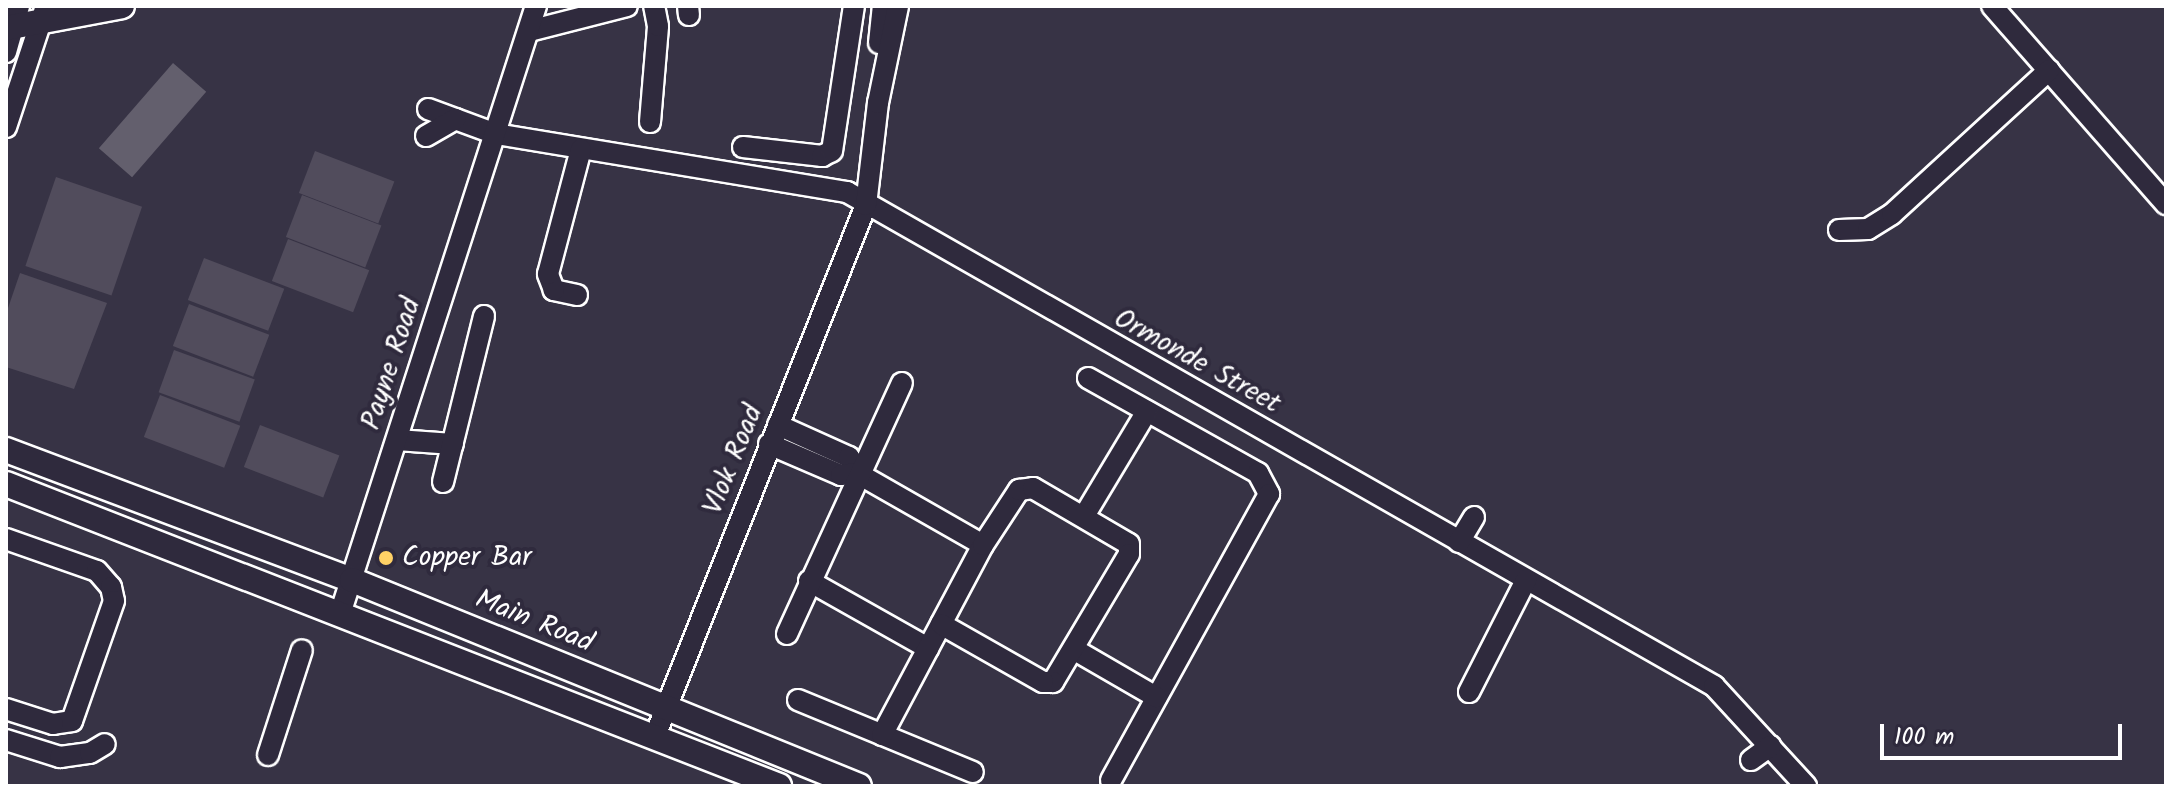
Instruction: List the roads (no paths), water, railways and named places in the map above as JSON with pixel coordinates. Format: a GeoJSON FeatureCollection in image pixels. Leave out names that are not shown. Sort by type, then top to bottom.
{"type":"FeatureCollection","features":[{"type":"Feature","properties":{"kind":"main road"},"geometry":{"type":"LineString","coordinates":[[13,20],[122,6]]}},
{"type":"Feature","properties":{"kind":"main road","name":"Main Road"},"geometry":{"type":"LineString","coordinates":[[6,450],[352,580],[859,786]]}},
{"type":"Feature","properties":{"kind":"main road"},"geometry":{"type":"LineString","coordinates":[[6,484],[341,611],[779,786]]}},
{"type":"Feature","properties":{"kind":"street","name":"Payne Road"},"geometry":{"type":"LineString","coordinates":[[341,611],[536,6]]}},
{"type":"Feature","properties":{"kind":"street"},"geometry":{"type":"LineString","coordinates":[[529,31],[627,6]]}},
{"type":"Feature","properties":{"kind":"street"},"geometry":{"type":"LineString","coordinates":[[650,122],[658,26],[654,6]]}},
{"type":"Feature","properties":{"kind":"street"},"geometry":{"type":"LineString","coordinates":[[743,147],[822,156],[832,151],[854,6]]}},
{"type":"Feature","properties":{"kind":"street"},"geometry":{"type":"LineString","coordinates":[[878,103],[883,6]]}},
{"type":"Feature","properties":{"kind":"street"},"geometry":{"type":"LineString","coordinates":[[878,103],[896,6]]}},
{"type":"Feature","properties":{"kind":"street"},"geometry":{"type":"LineString","coordinates":[[1992,6],[2166,204]]}},
{"type":"Feature","properties":{"kind":"street"},"geometry":{"type":"LineString","coordinates":[[6,127],[45,14]]}},
{"type":"Feature","properties":{"kind":"street"},"geometry":{"type":"LineString","coordinates":[[6,52],[13,20]]}},
{"type":"Feature","properties":{"kind":"street"},"geometry":{"type":"LineString","coordinates":[[1839,230],[1868,229],[1892,214],[2049,70]]}},
{"type":"Feature","properties":{"kind":"street","name":"Vlok Road"},"geometry":{"type":"LineString","coordinates":[[655,736],[866,205],[878,103]]}},
{"type":"Feature","properties":{"kind":"street","name":"Ormonde Street"},"geometry":{"type":"LineString","coordinates":[[428,109],[496,134],[841,189],[1714,686],[1806,786]]}},
{"type":"Feature","properties":{"kind":"street"},"geometry":{"type":"LineString","coordinates":[[426,136],[456,119]]}},
{"type":"Feature","properties":{"kind":"street"},"geometry":{"type":"LineString","coordinates":[[577,295],[554,290],[548,274],[581,149]]}},
{"type":"Feature","properties":{"kind":"street"},"geometry":{"type":"LineString","coordinates":[[443,482],[484,316]]}},
{"type":"Feature","properties":{"kind":"street"},"geometry":{"type":"LineString","coordinates":[[1088,378],[1258,473],[1269,494],[1111,780]]}},
{"type":"Feature","properties":{"kind":"street"},"geometry":{"type":"LineString","coordinates":[[787,634],[857,473],[902,383]]}},
{"type":"Feature","properties":{"kind":"street"},"geometry":{"type":"LineString","coordinates":[[1084,516],[1147,411]]}},
{"type":"Feature","properties":{"kind":"street"},"geometry":{"type":"LineString","coordinates":[[778,425],[849,457],[857,473],[983,545]]}},
{"type":"Feature","properties":{"kind":"street"},"geometry":{"type":"LineString","coordinates":[[397,440],[453,444]]}},
{"type":"Feature","properties":{"kind":"street"},"geometry":{"type":"LineString","coordinates":[[769,444],[841,475],[857,473]]}},
{"type":"Feature","properties":{"kind":"street"},"geometry":{"type":"LineString","coordinates":[[882,735],[928,648],[983,545],[1022,487],[1033,488],[1123,538],[1130,551],[1056,680],[1043,682],[941,624]]}},
{"type":"Feature","properties":{"kind":"street"},"geometry":{"type":"LineString","coordinates":[[1459,542],[1474,517]]}},
{"type":"Feature","properties":{"kind":"street"},"geometry":{"type":"LineString","coordinates":[[6,539],[97,571],[111,587],[114,601],[72,721],[53,724],[6,709]]}},
{"type":"Feature","properties":{"kind":"street"},"geometry":{"type":"LineString","coordinates":[[1469,692],[1526,580]]}},
{"type":"Feature","properties":{"kind":"street"},"geometry":{"type":"LineString","coordinates":[[809,581],[928,648]]}},
{"type":"Feature","properties":{"kind":"street"},"geometry":{"type":"LineString","coordinates":[[268,755],[302,650]]}},
{"type":"Feature","properties":{"kind":"street"},"geometry":{"type":"LineString","coordinates":[[1075,650],[1156,697]]}},
{"type":"Feature","properties":{"kind":"street"},"geometry":{"type":"LineString","coordinates":[[798,700],[973,772]]}},
{"type":"Feature","properties":{"kind":"street"},"geometry":{"type":"LineString","coordinates":[[6,740],[60,757],[90,753],[105,744]]}},
{"type":"Feature","properties":{"kind":"street"},"geometry":{"type":"LineString","coordinates":[[1751,760],[1770,746]]}},
{"type":"Feature","properties":{"kind":"place","name":"Copper Bar"},"geometry":{"type":"Point","coordinates":[386,558]}}]}
